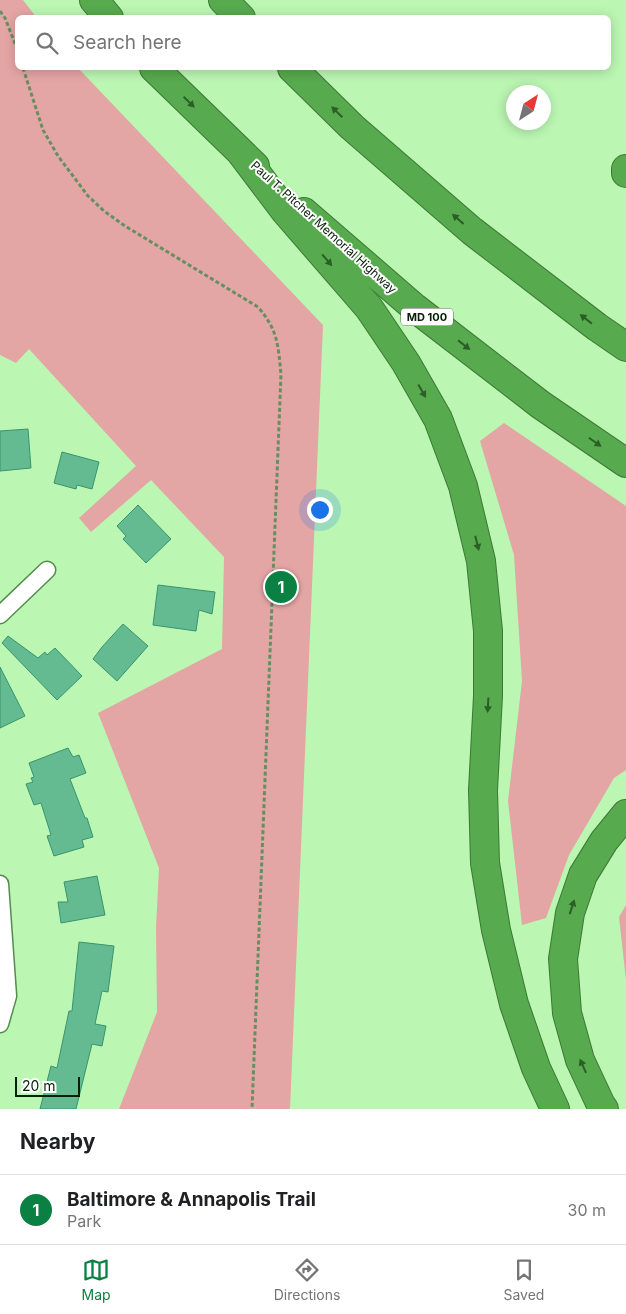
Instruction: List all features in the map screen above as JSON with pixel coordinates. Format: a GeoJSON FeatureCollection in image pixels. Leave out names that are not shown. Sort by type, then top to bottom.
{"type":"FeatureCollection","features":[{"type":"Feature","properties":{"kind":"highway"},"geometry":{"type":"LineString","coordinates":[[94,0],[106,15]]}},
{"type":"Feature","properties":{"kind":"highway"},"geometry":{"type":"LineString","coordinates":[[223,0],[238,15]]}},
{"type":"Feature","properties":{"kind":"highway","name":"Paul T. Pitcher Memorial Highway"},"geometry":{"type":"LineString","coordinates":[[156,70],[292,202],[415,308],[541,405],[626,463]]}},
{"type":"Feature","properties":{"kind":"highway"},"geometry":{"type":"LineString","coordinates":[[294,70],[352,127],[472,231],[626,348]]}},
{"type":"Feature","properties":{"kind":"highway"},"geometry":{"type":"LineString","coordinates":[[242,154],[285,211],[369,308],[406,363],[438,420],[463,486],[481,561],[488,631],[488,696],[483,790],[485,863],[496,930],[514,1004],[536,1068],[555,1109]]}},
{"type":"Feature","properties":{"kind":"highway"},"geometry":{"type":"LineString","coordinates":[[604,1109],[580,1060],[567,1012],[563,959],[570,913],[583,875],[604,841],[626,814]]}},
{"type":"Feature","properties":{"kind":"street"},"geometry":{"type":"LineString","coordinates":[[0,615],[47,570]]}},
{"type":"Feature","properties":{"kind":"street"},"geometry":{"type":"LineString","coordinates":[[0,884],[8,996],[0,1024]]}},
{"type":"Feature","properties":{"kind":"path"},"geometry":{"type":"LineString","coordinates":[[0,11],[5,18],[15,43]]}},
{"type":"Feature","properties":{"kind":"path"},"geometry":{"type":"LineString","coordinates":[[24,70],[43,130],[58,156],[88,196],[124,226],[258,307],[267,317],[275,332],[279,349],[281,374],[252,1109]]}},
{"type":"Feature","properties":{"kind":"shaded area"},"geometry":{"type":"Polygon","coordinates":[[[0,0],[23,0],[34,15],[15,15],[15,70],[80,70],[323,325],[290,1109],[119,1109],[157,1012],[156,928],[159,868],[98,713],[222,649],[224,557],[151,480],[91,532],[79,518],[136,466],[29,349],[16,363],[0,355],[0,0]]]}},
{"type":"Feature","properties":{"kind":"shaded area"},"geometry":{"type":"Polygon","coordinates":[[[504,423],[626,506],[626,770],[614,778],[569,855],[546,918],[522,925],[508,801],[522,681],[514,555],[480,441],[504,423]]]}},
{"type":"Feature","properties":{"kind":"shaded area"},"geometry":{"type":"Polygon","coordinates":[[[626,905],[626,980],[619,917],[626,905]]]}},
{"type":"Feature","properties":{"kind":"building"},"geometry":{"type":"Polygon","coordinates":[[[28,429],[31,468],[0,471],[0,431],[28,429]]]}},
{"type":"Feature","properties":{"kind":"building"},"geometry":{"type":"Polygon","coordinates":[[[62,452],[99,462],[92,489],[77,485],[76,489],[54,483],[62,452]]]}},
{"type":"Feature","properties":{"kind":"building"},"geometry":{"type":"Polygon","coordinates":[[[138,505],[171,539],[146,563],[123,539],[126,536],[117,526],[138,505]]]}},
{"type":"Feature","properties":{"kind":"building"},"geometry":{"type":"Polygon","coordinates":[[[158,585],[215,592],[212,614],[199,610],[196,631],[153,625],[158,585]]]}},
{"type":"Feature","properties":{"kind":"building"},"geometry":{"type":"Polygon","coordinates":[[[123,624],[148,646],[117,681],[93,659],[123,624]]]}},
{"type":"Feature","properties":{"kind":"building"},"geometry":{"type":"Polygon","coordinates":[[[8,636],[38,658],[45,652],[47,655],[55,648],[82,676],[57,700],[2,643],[8,636]]]}},
{"type":"Feature","properties":{"kind":"building"},"geometry":{"type":"Polygon","coordinates":[[[0,667],[25,716],[0,728],[0,667]]]}},
{"type":"Feature","properties":{"kind":"building"},"geometry":{"type":"Polygon","coordinates":[[[68,748],[73,757],[79,755],[86,773],[70,779],[93,837],[82,840],[84,847],[54,856],[47,836],[51,835],[41,803],[34,805],[26,784],[33,782],[31,778],[34,777],[29,763],[68,748]]]}},
{"type":"Feature","properties":{"kind":"building"},"geometry":{"type":"Polygon","coordinates":[[[97,876],[105,915],[61,923],[58,902],[68,902],[64,882],[97,876]]]}},
{"type":"Feature","properties":{"kind":"building"},"geometry":{"type":"Polygon","coordinates":[[[79,942],[114,946],[108,992],[102,991],[95,1024],[106,1026],[102,1046],[92,1044],[76,1109],[40,1109],[51,1066],[57,1068],[69,1011],[72,1011],[79,942]]]}},
{"type":"Feature","properties":{"kind":"place","name":"Baltimore & Annapolis Trail"},"geometry":{"type":"Point","coordinates":[281,587]}}]}
